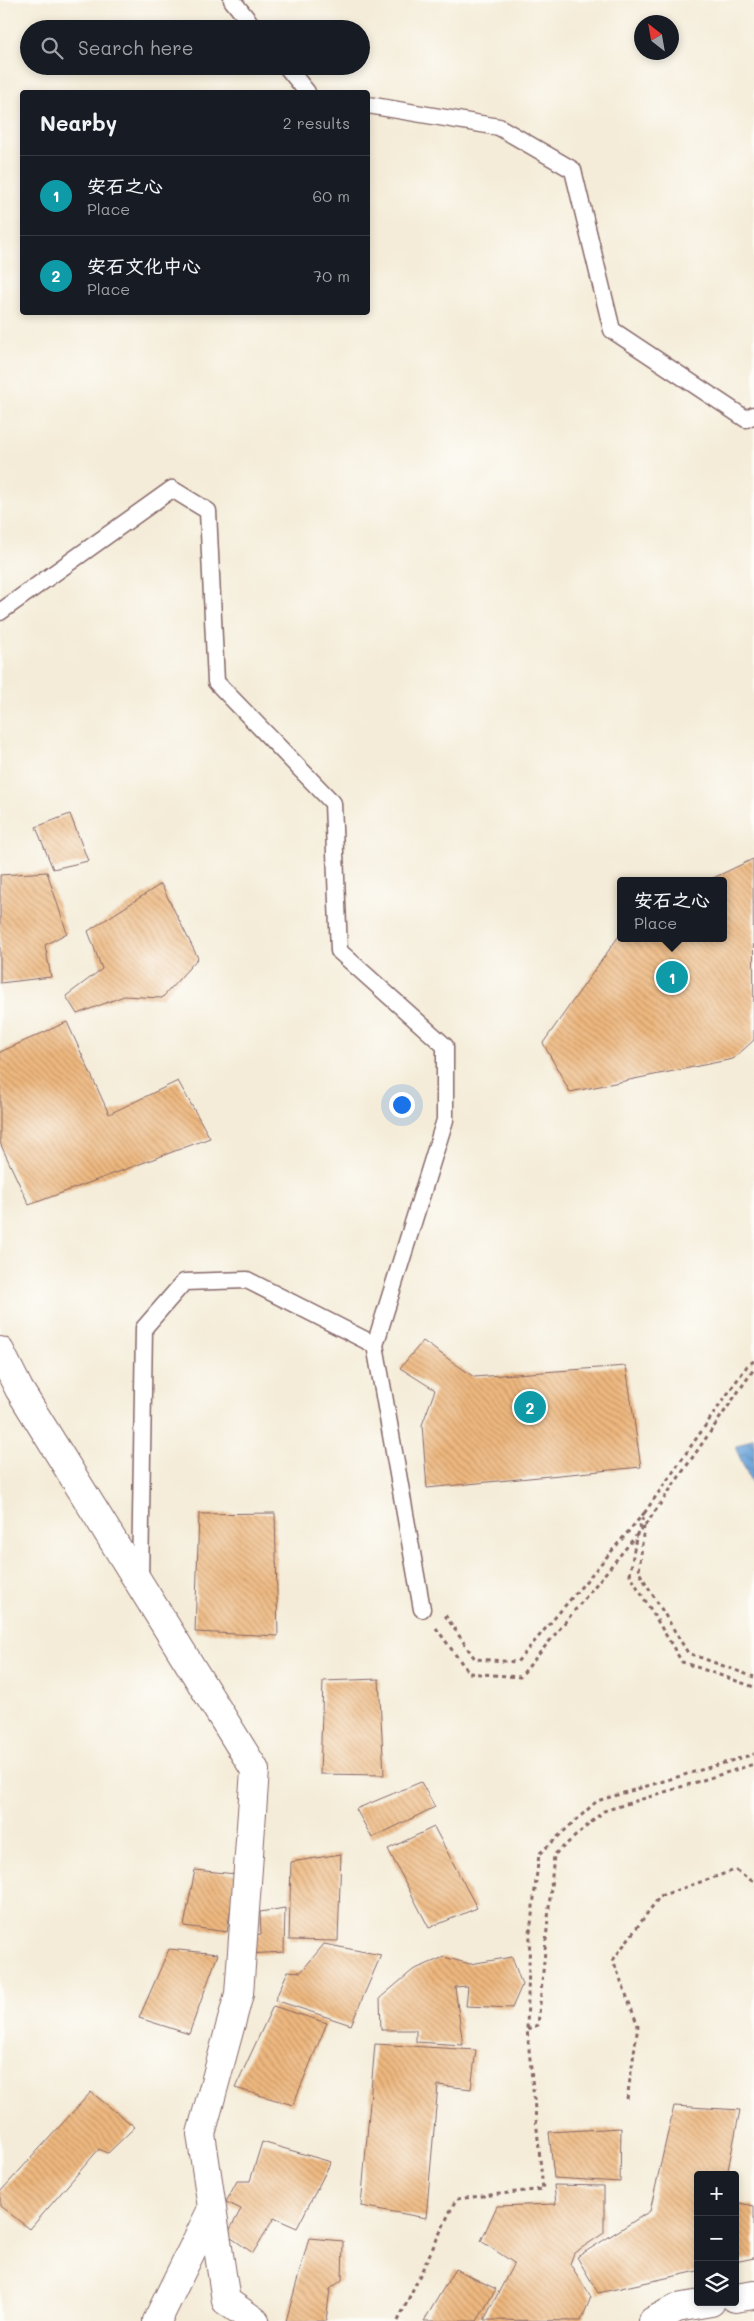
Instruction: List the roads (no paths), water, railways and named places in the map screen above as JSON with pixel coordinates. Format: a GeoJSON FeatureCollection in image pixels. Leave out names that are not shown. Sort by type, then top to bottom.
{"type":"FeatureCollection","features":[{"type":"Feature","properties":{"kind":"street"},"geometry":{"type":"LineString","coordinates":[[0,1351],[19,1390],[255,1770],[239,1994],[201,2134],[226,2301],[255,2321]]}},
{"type":"Feature","properties":{"kind":"street"},"geometry":{"type":"LineString","coordinates":[[157,2321],[212,2210]]}},
{"type":"Feature","properties":{"kind":"street"},"geometry":{"type":"LineString","coordinates":[[739,2297],[754,2295]]}},
{"type":"Feature","properties":{"kind":"street"},"geometry":{"type":"LineString","coordinates":[[653,2321],[677,2308],[694,2305]]}},
{"type":"Feature","properties":{"kind":"lane"},"geometry":{"type":"LineString","coordinates":[[232,0],[248,20]]}},
{"type":"Feature","properties":{"kind":"lane"},"geometry":{"type":"LineString","coordinates":[[293,75],[305,90]]}},
{"type":"Feature","properties":{"kind":"lane"},"geometry":{"type":"LineString","coordinates":[[370,105],[499,127],[573,170],[612,330],[746,419],[754,414]]}},
{"type":"Feature","properties":{"kind":"lane"},"geometry":{"type":"LineString","coordinates":[[0,612],[172,489],[208,511],[216,682],[333,803],[339,951],[445,1046],[445,1120],[375,1345],[422,1609]]}},
{"type":"Feature","properties":{"kind":"lane"},"geometry":{"type":"LineString","coordinates":[[140,1584],[144,1328],[184,1282],[247,1280],[375,1345]]}},
{"type":"Feature","properties":{"kind":"water"},"geometry":{"type":"Polygon","coordinates":[[[754,1437],[754,1488],[735,1447],[754,1437]]]}},
{"type":"Feature","properties":{"kind":"place","name":"安石之心"},"geometry":{"type":"Point","coordinates":[672,977]}},
{"type":"Feature","properties":{"kind":"place","name":"安石文化中心"},"geometry":{"type":"Point","coordinates":[530,1407]}}]}
